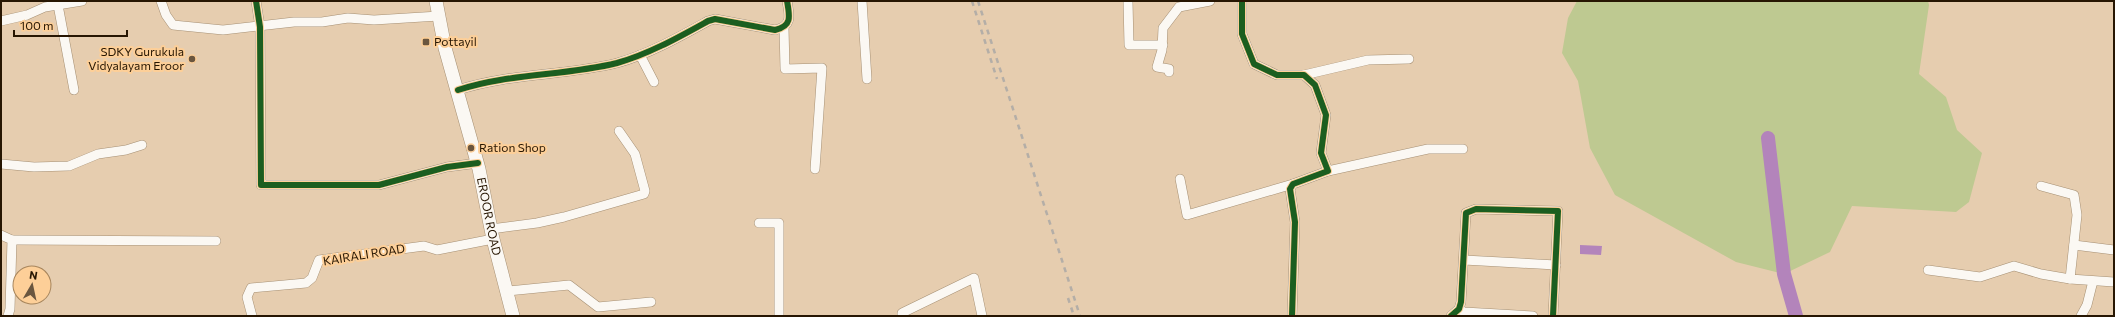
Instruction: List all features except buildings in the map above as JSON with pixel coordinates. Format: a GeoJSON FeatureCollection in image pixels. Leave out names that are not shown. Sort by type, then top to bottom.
{"type":"FeatureCollection","features":[{"type":"Feature","properties":{"kind":"main road","name":"EROOR ROAD"},"geometry":{"type":"LineString","coordinates":[[436,1],[445,48],[478,163],[492,234],[512,316]]}},
{"type":"Feature","properties":{"kind":"street"},"geometry":{"type":"LineString","coordinates":[[1,21],[58,5],[82,1]]}},
{"type":"Feature","properties":{"kind":"street"},"geometry":{"type":"LineString","coordinates":[[161,1],[166,15],[173,25],[223,30],[294,22],[322,22],[348,18],[374,20],[439,16]]}},
{"type":"Feature","properties":{"kind":"street"},"geometry":{"type":"LineString","coordinates":[[256,1],[260,27],[261,185],[379,185],[447,167],[478,163]]}},
{"type":"Feature","properties":{"kind":"street"},"geometry":{"type":"LineString","coordinates":[[458,90],[508,79],[617,63],[640,55],[708,21],[715,19],[774,30],[784,28],[788,24],[787,1]]}},
{"type":"Feature","properties":{"kind":"street"},"geometry":{"type":"LineString","coordinates":[[862,1],[867,79]]}},
{"type":"Feature","properties":{"kind":"street"},"geometry":{"type":"LineString","coordinates":[[1128,1],[1129,45],[1162,45]]}},
{"type":"Feature","properties":{"kind":"street"},"geometry":{"type":"LineString","coordinates":[[1169,72],[1169,69],[1157,67],[1162,45],[1163,28],[1179,7],[1210,1]]}},
{"type":"Feature","properties":{"kind":"street"},"geometry":{"type":"LineString","coordinates":[[1242,1],[1242,34],[1254,64],[1278,75],[1304,75],[1368,60],[1409,59]]}},
{"type":"Feature","properties":{"kind":"street"},"geometry":{"type":"LineString","coordinates":[[58,5],[74,90]]}},
{"type":"Feature","properties":{"kind":"street"},"geometry":{"type":"LineString","coordinates":[[784,28],[785,69],[822,68],[815,169]]}},
{"type":"Feature","properties":{"kind":"street"},"geometry":{"type":"LineString","coordinates":[[640,55],[654,82]]}},
{"type":"Feature","properties":{"kind":"street"},"geometry":{"type":"LineString","coordinates":[[1304,75],[1315,85],[1326,115],[1321,153],[1328,171]]}},
{"type":"Feature","properties":{"kind":"street"},"geometry":{"type":"LineString","coordinates":[[492,234],[564,217],[644,194],[645,191],[636,158],[619,131]]}},
{"type":"Feature","properties":{"kind":"street"},"geometry":{"type":"LineString","coordinates":[[1,164],[69,166],[98,154],[142,145]]}},
{"type":"Feature","properties":{"kind":"street"},"geometry":{"type":"LineString","coordinates":[[1180,179],[1187,215],[1293,184],[1328,171],[1428,149],[1463,149]]}},
{"type":"Feature","properties":{"kind":"street"},"geometry":{"type":"LineString","coordinates":[[1292,316],[1295,222],[1290,190],[1293,184]]}},
{"type":"Feature","properties":{"kind":"street"},"geometry":{"type":"LineString","coordinates":[[2041,186],[2074,195],[2077,215],[2070,279]]}},
{"type":"Feature","properties":{"kind":"street"},"geometry":{"type":"LineString","coordinates":[[1451,316],[1459,310],[1461,302],[1466,213],[1476,209],[1558,211],[1553,316]]}},
{"type":"Feature","properties":{"kind":"street"},"geometry":{"type":"LineString","coordinates":[[760,223],[779,223],[779,316]]}},
{"type":"Feature","properties":{"kind":"street","name":"KAIRALI ROAD"},"geometry":{"type":"LineString","coordinates":[[252,316],[246,297],[251,288],[306,282],[312,278],[318,260],[424,246],[435,250],[492,234]]}},
{"type":"Feature","properties":{"kind":"street"},"geometry":{"type":"LineString","coordinates":[[1,235],[12,240],[216,241]]}},
{"type":"Feature","properties":{"kind":"street"},"geometry":{"type":"LineString","coordinates":[[8,316],[10,309],[12,240]]}},
{"type":"Feature","properties":{"kind":"street"},"geometry":{"type":"LineString","coordinates":[[2074,245],[2114,250]]}},
{"type":"Feature","properties":{"kind":"street"},"geometry":{"type":"LineString","coordinates":[[1464,260],[1556,265]]}},
{"type":"Feature","properties":{"kind":"street"},"geometry":{"type":"LineString","coordinates":[[1928,270],[1980,277],[2014,266],[2041,274],[2070,279],[2114,282]]}},
{"type":"Feature","properties":{"kind":"street"},"geometry":{"type":"LineString","coordinates":[[902,316],[902,313],[974,278],[982,316]]}},
{"type":"Feature","properties":{"kind":"street"},"geometry":{"type":"LineString","coordinates":[[2081,316],[2094,281]]}},
{"type":"Feature","properties":{"kind":"street"},"geometry":{"type":"LineString","coordinates":[[507,291],[569,285],[598,307],[650,302]]}},
{"type":"Feature","properties":{"kind":"street"},"geometry":{"type":"LineString","coordinates":[[1459,310],[1464,312],[1533,316]]}},
{"type":"Feature","properties":{"kind":"green space"},"geometry":{"type":"Polygon","coordinates":[[[1577,1],[1928,1],[1929,5],[1919,74],[1946,97],[1957,130],[1982,153],[1969,202],[1956,212],[1852,206],[1830,252],[1784,274],[1736,262],[1615,195],[1590,148],[1578,81],[1562,53],[1568,18],[1577,1]]]}},
{"type":"Feature","properties":{"kind":"shaded area"},"geometry":{"type":"Polygon","coordinates":[[[1580,245],[1602,246],[1601,255],[1580,254],[1580,245]]]}},
{"type":"Feature","properties":{"kind":"waterway"},"geometry":{"type":"LineString","coordinates":[[1768,138],[1784,274],[1796,316]]}},
{"type":"Feature","properties":{"kind":"railway"},"geometry":{"type":"LineString","coordinates":[[972,1],[997,79]]}},
{"type":"Feature","properties":{"kind":"railway"},"geometry":{"type":"LineString","coordinates":[[978,1],[1080,316]]}},
{"type":"Feature","properties":{"kind":"railway"},"geometry":{"type":"LineString","coordinates":[[1068,298],[1074,316]]}},
{"type":"Feature","properties":{"kind":"cycle path"},"geometry":{"type":"LineString","coordinates":[[256,1],[260,27],[261,185],[379,185],[447,167],[478,163]]}},
{"type":"Feature","properties":{"kind":"cycle path"},"geometry":{"type":"LineString","coordinates":[[458,90],[497,80],[577,70],[617,63],[652,50],[708,21],[715,19],[775,30],[781,28],[787,23],[789,16],[787,1]]}},
{"type":"Feature","properties":{"kind":"cycle path"},"geometry":{"type":"LineString","coordinates":[[1242,1],[1242,34],[1254,64],[1277,75],[1304,75],[1315,85],[1326,115],[1321,153],[1328,171],[1293,184],[1290,189],[1295,222],[1292,316]]}},
{"type":"Feature","properties":{"kind":"cycle path"},"geometry":{"type":"LineString","coordinates":[[1451,316],[1459,309],[1461,302],[1466,213],[1476,209],[1558,211],[1553,316]]}},
{"type":"Feature","properties":{"kind":"place","name":"Pottayil"},"geometry":{"type":"Point","coordinates":[426,42]}},
{"type":"Feature","properties":{"kind":"place","name":"SDKY Gurukula Vidyalayam Eroor"},"geometry":{"type":"Point","coordinates":[192,59]}},
{"type":"Feature","properties":{"kind":"place","name":"Ration Shop"},"geometry":{"type":"Point","coordinates":[471,148]}}]}
